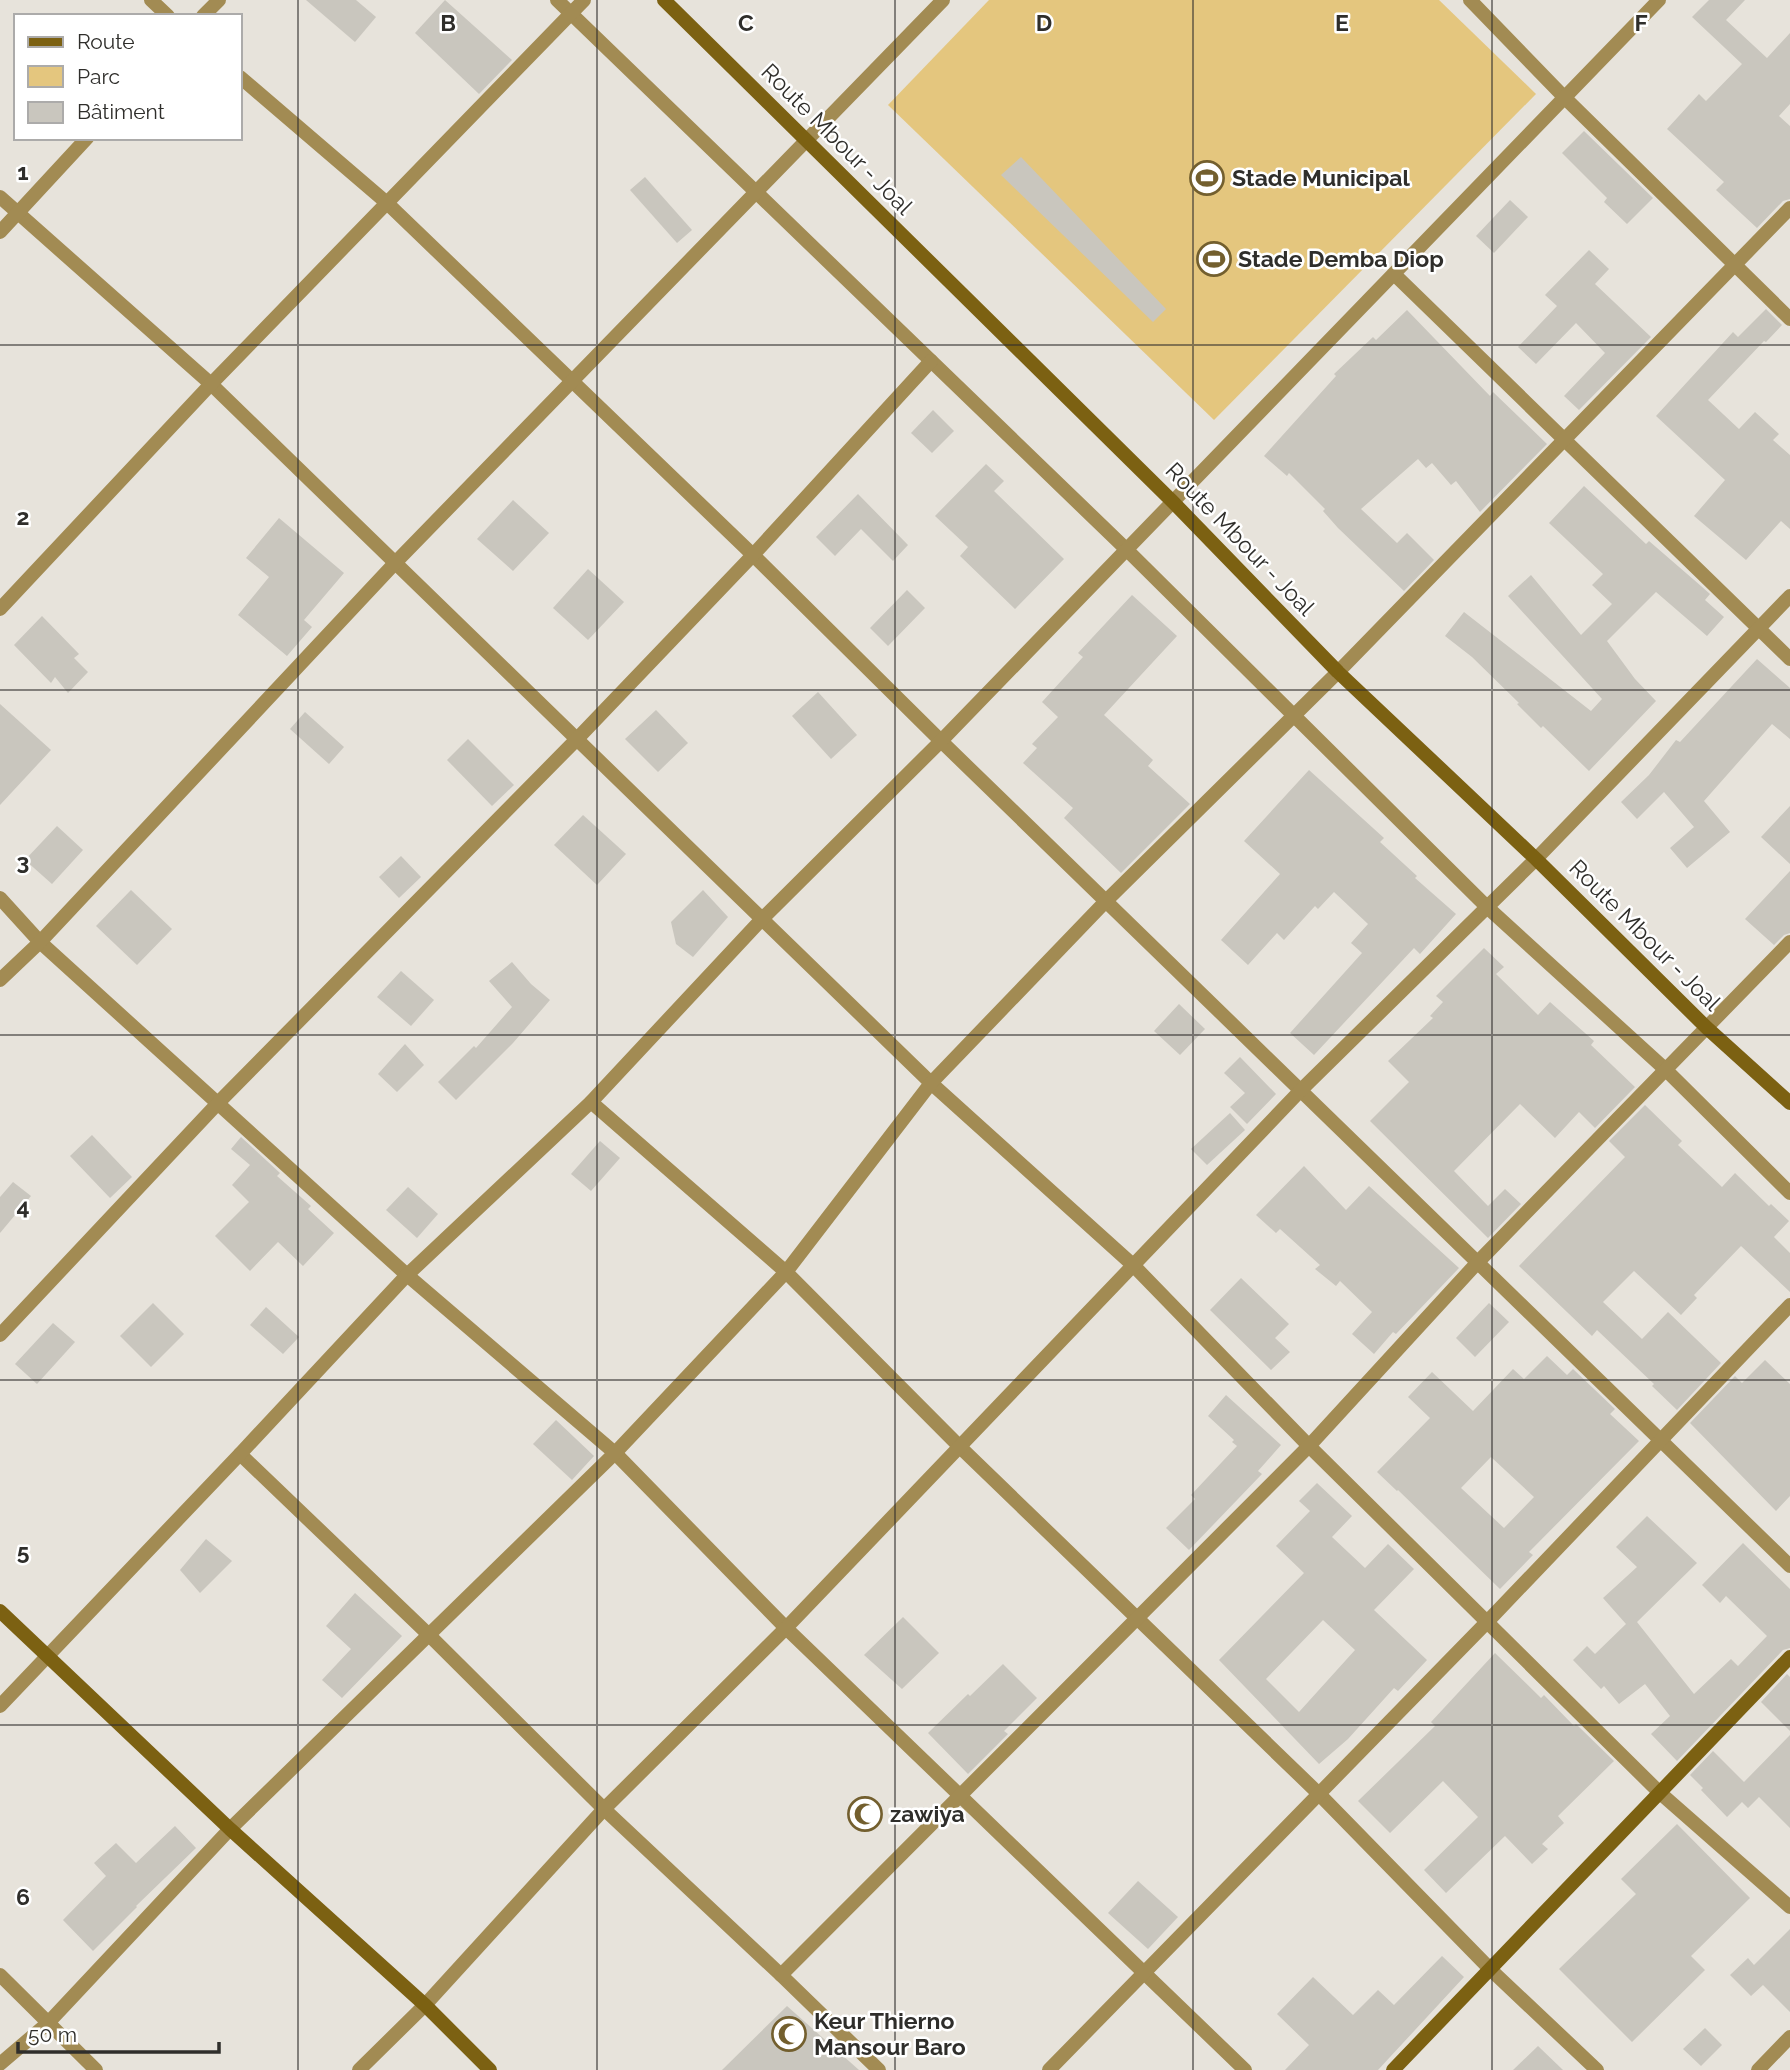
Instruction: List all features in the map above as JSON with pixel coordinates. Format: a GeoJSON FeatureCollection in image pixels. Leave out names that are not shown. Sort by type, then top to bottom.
{"type":"FeatureCollection","features":[{"type":"Feature","properties":{"kind":"main road","name":"Route Mbour - Joal"},"geometry":{"type":"LineString","coordinates":[[664,0],[1173,502],[1338,671],[1536,859],[1707,1027],[1790,1103]]}},
{"type":"Feature","properties":{"kind":"main road"},"geometry":{"type":"LineString","coordinates":[[0,1611],[230,1829],[425,2005],[490,2070]]}},
{"type":"Feature","properties":{"kind":"main road"},"geometry":{"type":"LineString","coordinates":[[1393,2070],[1790,1657]]}},
{"type":"Feature","properties":{"kind":"street"},"geometry":{"type":"LineString","coordinates":[[151,0],[166,14]]}},
{"type":"Feature","properties":{"kind":"street"},"geometry":{"type":"LineString","coordinates":[[205,14],[219,0]]}},
{"type":"Feature","properties":{"kind":"street"},"geometry":{"type":"LineString","coordinates":[[557,0],[1127,550],[1487,906],[1666,1070],[1790,1193]]}},
{"type":"Feature","properties":{"kind":"street"},"geometry":{"type":"LineString","coordinates":[[0,609],[211,384],[584,0]]}},
{"type":"Feature","properties":{"kind":"street"},"geometry":{"type":"LineString","coordinates":[[0,980],[40,942],[395,563],[943,0]]}},
{"type":"Feature","properties":{"kind":"street"},"geometry":{"type":"LineString","coordinates":[[1470,0],[1564,98],[1790,319]]}},
{"type":"Feature","properties":{"kind":"street"},"geometry":{"type":"LineString","coordinates":[[0,1706],[407,1275],[591,1102],[761,920],[941,741],[1659,0]]}},
{"type":"Feature","properties":{"kind":"street"},"geometry":{"type":"LineString","coordinates":[[242,80],[387,203],[753,555],[1790,1566]]}},
{"type":"Feature","properties":{"kind":"street"},"geometry":{"type":"LineString","coordinates":[[0,232],[85,140]]}},
{"type":"Feature","properties":{"kind":"street"},"geometry":{"type":"LineString","coordinates":[[0,197],[211,384],[931,1083],[1134,1266],[1309,1446],[1659,1793],[1790,1907]]}},
{"type":"Feature","properties":{"kind":"street"},"geometry":{"type":"LineString","coordinates":[[0,2064],[48,2023],[230,1829],[615,1453],[786,1272],[931,1083],[1106,901],[1338,671],[1790,208]]}},
{"type":"Feature","properties":{"kind":"street"},"geometry":{"type":"LineString","coordinates":[[1394,274],[1790,659]]}},
{"type":"Feature","properties":{"kind":"street"},"geometry":{"type":"LineString","coordinates":[[0,1335],[219,1102],[577,739],[753,555],[931,361]]}},
{"type":"Feature","properties":{"kind":"street"},"geometry":{"type":"LineString","coordinates":[[359,2070],[425,2005],[604,1810],[961,1448],[1300,1091],[1536,859],[1790,596]]}},
{"type":"Feature","properties":{"kind":"street"},"geometry":{"type":"LineString","coordinates":[[0,898],[40,942],[407,1275],[615,1453],[786,1628],[1245,2070]]}},
{"type":"Feature","properties":{"kind":"street"},"geometry":{"type":"LineString","coordinates":[[782,1975],[1309,1446],[1477,1263],[1790,943]]}},
{"type":"Feature","properties":{"kind":"street"},"geometry":{"type":"LineString","coordinates":[[591,1102],[786,1272],[961,1448],[1319,1794],[1491,1970],[1597,2070]]}},
{"type":"Feature","properties":{"kind":"street"},"geometry":{"type":"LineString","coordinates":[[1049,2070],[1488,1621],[1790,1305]]}},
{"type":"Feature","properties":{"kind":"street"},"geometry":{"type":"LineString","coordinates":[[240,1454],[428,1634],[604,1810],[782,1975],[879,2070]]}},
{"type":"Feature","properties":{"kind":"street"},"geometry":{"type":"LineString","coordinates":[[0,1975],[96,2070]]}},
{"type":"Feature","properties":{"kind":"street"},"geometry":{"type":"LineString","coordinates":[[1758,2070],[1790,2037]]}},
{"type":"Feature","properties":{"kind":"green space","name":"Stade Municipal"},"geometry":{"type":"Polygon","coordinates":[[[989,0],[1439,0],[1536,94],[1214,420],[888,105],[989,0]]]}},
{"type":"Feature","properties":{"kind":"building"},"geometry":{"type":"Polygon","coordinates":[[[306,0],[356,0],[376,17],[355,42],[306,0]]]}},
{"type":"Feature","properties":{"kind":"building"},"geometry":{"type":"Polygon","coordinates":[[[445,0],[512,60],[479,94],[415,33],[445,0]]]}},
{"type":"Feature","properties":{"kind":"building"},"geometry":{"type":"Polygon","coordinates":[[[1709,0],[1745,0],[1726,20],[1767,58],[1790,33],[1790,104],[1779,116],[1790,126],[1790,199],[1783,201],[1757,228],[1716,190],[1724,182],[1667,129],[1699,94],[1706,101],[1742,64],[1692,17],[1709,0]]]}},
{"type":"Feature","properties":{"kind":"building"},"geometry":{"type":"Polygon","coordinates":[[[1584,131],[1653,198],[1627,224],[1604,202],[1607,198],[1562,153],[1584,131]]]}},
{"type":"Feature","properties":{"kind":"building"},"geometry":{"type":"Polygon","coordinates":[[[1021,157],[1166,309],[1153,322],[1001,175],[1021,157]]]}},
{"type":"Feature","properties":{"kind":"building"},"geometry":{"type":"Polygon","coordinates":[[[645,177],[692,230],[677,243],[630,190],[645,177]]]}},
{"type":"Feature","properties":{"kind":"building"},"geometry":{"type":"Polygon","coordinates":[[[1510,200],[1528,217],[1494,253],[1476,236],[1510,200]]]}},
{"type":"Feature","properties":{"kind":"building"},"geometry":{"type":"Polygon","coordinates":[[[1589,250],[1609,269],[1595,284],[1651,337],[1579,410],[1564,396],[1605,353],[1576,323],[1536,364],[1518,347],[1557,306],[1545,295],[1589,250]]]}},
{"type":"Feature","properties":{"kind":"building"},"geometry":{"type":"Polygon","coordinates":[[[1766,309],[1782,325],[1708,400],[1739,429],[1755,412],[1779,434],[1773,440],[1790,455],[1790,529],[1781,521],[1746,560],[1694,516],[1725,480],[1656,416],[1733,332],[1738,337],[1766,309]]]}},
{"type":"Feature","properties":{"kind":"building"},"geometry":{"type":"Polygon","coordinates":[[[1407,310],[1490,396],[1493,392],[1547,444],[1480,512],[1456,481],[1451,485],[1432,463],[1426,468],[1418,459],[1361,509],[1397,543],[1407,533],[1434,560],[1404,591],[1338,528],[1323,511],[1325,509],[1289,473],[1287,476],[1264,456],[1336,376],[1334,374],[1373,337],[1376,340],[1407,310]]]}},
{"type":"Feature","properties":{"kind":"building"},"geometry":{"type":"Polygon","coordinates":[[[933,410],[954,431],[932,453],[911,433],[933,410]]]}},
{"type":"Feature","properties":{"kind":"building"},"geometry":{"type":"Polygon","coordinates":[[[986,464],[1004,481],[994,491],[1064,559],[1015,609],[960,556],[968,547],[935,516],[986,464]]]}},
{"type":"Feature","properties":{"kind":"building"},"geometry":{"type":"Polygon","coordinates":[[[1584,486],[1646,544],[1649,541],[1710,594],[1705,600],[1724,617],[1707,636],[1656,592],[1607,641],[1635,679],[1656,701],[1589,771],[1543,726],[1541,728],[1472,657],[1445,636],[1464,612],[1591,711],[1602,699],[1508,596],[1531,575],[1581,635],[1612,604],[1592,585],[1603,574],[1549,523],[1584,486]]]}},
{"type":"Feature","properties":{"kind":"building"},"geometry":{"type":"Polygon","coordinates":[[[858,494],[908,545],[893,561],[861,529],[835,556],[816,537],[858,494]]]}},
{"type":"Feature","properties":{"kind":"building"},"geometry":{"type":"Polygon","coordinates":[[[513,500],[549,533],[513,571],[477,539],[513,500]]]}},
{"type":"Feature","properties":{"kind":"building"},"geometry":{"type":"Polygon","coordinates":[[[279,518],[344,573],[304,620],[312,627],[287,656],[238,615],[269,577],[246,558],[279,518]]]}},
{"type":"Feature","properties":{"kind":"building"},"geometry":{"type":"Polygon","coordinates":[[[588,569],[624,602],[588,640],[553,608],[588,569]]]}},
{"type":"Feature","properties":{"kind":"building"},"geometry":{"type":"Polygon","coordinates":[[[907,590],[925,608],[888,646],[870,628],[907,590]]]}},
{"type":"Feature","properties":{"kind":"building"},"geometry":{"type":"Polygon","coordinates":[[[1132,595],[1177,636],[1104,715],[1153,760],[1148,766],[1190,804],[1121,873],[1064,818],[1073,808],[1023,763],[1037,748],[1032,744],[1058,717],[1042,702],[1083,657],[1078,653],[1132,595]]]}},
{"type":"Feature","properties":{"kind":"building"},"geometry":{"type":"Polygon","coordinates":[[[42,616],[79,654],[74,658],[88,672],[68,693],[55,677],[51,683],[14,645],[42,616]]]}},
{"type":"Feature","properties":{"kind":"building"},"geometry":{"type":"Polygon","coordinates":[[[1757,659],[1790,688],[1790,739],[1772,724],[1704,801],[1730,832],[1687,868],[1670,848],[1694,827],[1664,792],[1637,819],[1621,802],[1649,775],[1676,740],[1680,742],[1757,659]]]}},
{"type":"Feature","properties":{"kind":"building"},"geometry":{"type":"Polygon","coordinates":[[[818,692],[857,735],[831,759],[792,716],[818,692]]]}},
{"type":"Feature","properties":{"kind":"building"},"geometry":{"type":"Polygon","coordinates":[[[0,704],[51,750],[0,805],[0,704]]]}},
{"type":"Feature","properties":{"kind":"building"},"geometry":{"type":"Polygon","coordinates":[[[656,710],[688,743],[658,772],[625,739],[656,710]]]}},
{"type":"Feature","properties":{"kind":"building"},"geometry":{"type":"Polygon","coordinates":[[[305,712],[344,747],[329,764],[290,729],[305,712]]]}},
{"type":"Feature","properties":{"kind":"building"},"geometry":{"type":"Polygon","coordinates":[[[468,739],[514,785],[492,806],[447,760],[468,739]]]}},
{"type":"Feature","properties":{"kind":"building"},"geometry":{"type":"Polygon","coordinates":[[[1309,770],[1384,838],[1380,842],[1456,914],[1420,954],[1414,948],[1314,1055],[1290,1033],[1362,953],[1351,943],[1368,924],[1334,892],[1318,909],[1315,906],[1284,940],[1277,933],[1248,965],[1221,940],[1280,874],[1244,841],[1309,770]]]}},
{"type":"Feature","properties":{"kind":"building"},"geometry":{"type":"Polygon","coordinates":[[[1790,806],[1790,864],[1761,837],[1790,806]]]}},
{"type":"Feature","properties":{"kind":"building"},"geometry":{"type":"Polygon","coordinates":[[[583,815],[626,854],[597,885],[554,845],[583,815]]]}},
{"type":"Feature","properties":{"kind":"building"},"geometry":{"type":"Polygon","coordinates":[[[57,826],[83,850],[52,884],[25,860],[57,826]]]}},
{"type":"Feature","properties":{"kind":"building"},"geometry":{"type":"Polygon","coordinates":[[[401,856],[421,877],[399,898],[379,877],[401,856]]]}},
{"type":"Feature","properties":{"kind":"building"},"geometry":{"type":"Polygon","coordinates":[[[1790,871],[1790,933],[1774,945],[1745,919],[1790,871]]]}},
{"type":"Feature","properties":{"kind":"building"},"geometry":{"type":"Polygon","coordinates":[[[131,890],[172,929],[137,965],[96,926],[131,890]]]}},
{"type":"Feature","properties":{"kind":"building"},"geometry":{"type":"Polygon","coordinates":[[[703,890],[728,917],[693,957],[676,944],[671,922],[703,890]]]}},
{"type":"Feature","properties":{"kind":"building"},"geometry":{"type":"Polygon","coordinates":[[[1484,948],[1504,967],[1496,974],[1538,1015],[1550,1002],[1594,1041],[1591,1045],[1635,1087],[1595,1128],[1579,1112],[1555,1138],[1520,1104],[1454,1171],[1488,1206],[1505,1189],[1521,1204],[1488,1238],[1370,1121],[1409,1082],[1388,1061],[1433,1018],[1430,1016],[1443,1002],[1436,996],[1484,948]]]}},
{"type":"Feature","properties":{"kind":"building"},"geometry":{"type":"Polygon","coordinates":[[[512,962],[531,984],[550,1000],[513,1043],[456,1100],[438,1082],[474,1046],[476,1048],[512,1007],[489,981],[512,962]]]}},
{"type":"Feature","properties":{"kind":"building"},"geometry":{"type":"Polygon","coordinates":[[[401,971],[434,1000],[411,1026],[377,997],[401,971]]]}},
{"type":"Feature","properties":{"kind":"building"},"geometry":{"type":"Polygon","coordinates":[[[1179,1004],[1205,1029],[1180,1055],[1154,1031],[1179,1004]]]}},
{"type":"Feature","properties":{"kind":"building"},"geometry":{"type":"Polygon","coordinates":[[[405,1044],[424,1065],[397,1092],[378,1074],[405,1044]]]}},
{"type":"Feature","properties":{"kind":"building"},"geometry":{"type":"Polygon","coordinates":[[[1240,1057],[1276,1094],[1247,1124],[1230,1107],[1245,1093],[1224,1073],[1240,1057]]]}},
{"type":"Feature","properties":{"kind":"building"},"geometry":{"type":"Polygon","coordinates":[[[1645,1105],[1682,1141],[1678,1145],[1722,1187],[1735,1173],[1789,1221],[1774,1237],[1790,1253],[1790,1292],[1741,1246],[1694,1295],[1697,1298],[1681,1315],[1634,1271],[1603,1302],[1642,1339],[1668,1312],[1721,1363],[1677,1410],[1652,1386],[1654,1384],[1597,1330],[1592,1336],[1519,1266],[1625,1157],[1609,1141],[1645,1105]]]}},
{"type":"Feature","properties":{"kind":"building"},"geometry":{"type":"Polygon","coordinates":[[[1230,1113],[1245,1130],[1207,1165],[1191,1149],[1230,1113]]]}},
{"type":"Feature","properties":{"kind":"building"},"geometry":{"type":"Polygon","coordinates":[[[92,1135],[132,1177],[110,1198],[70,1156],[92,1135]]]}},
{"type":"Feature","properties":{"kind":"building"},"geometry":{"type":"Polygon","coordinates":[[[241,1137],[280,1173],[277,1176],[311,1206],[308,1209],[334,1233],[303,1266],[278,1242],[250,1271],[215,1236],[249,1202],[232,1185],[250,1165],[231,1149],[241,1137]]]}},
{"type":"Feature","properties":{"kind":"building"},"geometry":{"type":"Polygon","coordinates":[[[600,1141],[620,1158],[591,1191],[571,1174],[600,1141]]]}},
{"type":"Feature","properties":{"kind":"building"},"geometry":{"type":"Polygon","coordinates":[[[1304,1166],[1346,1210],[1369,1186],[1459,1268],[1374,1354],[1352,1334],[1372,1312],[1340,1281],[1336,1286],[1315,1269],[1320,1265],[1280,1229],[1276,1233],[1256,1215],[1304,1166]]]}},
{"type":"Feature","properties":{"kind":"building"},"geometry":{"type":"Polygon","coordinates":[[[13,1182],[31,1196],[0,1233],[0,1197],[13,1182]]]}},
{"type":"Feature","properties":{"kind":"building"},"geometry":{"type":"Polygon","coordinates":[[[408,1187],[438,1214],[417,1238],[386,1210],[408,1187]]]}},
{"type":"Feature","properties":{"kind":"building"},"geometry":{"type":"Polygon","coordinates":[[[1241,1278],[1289,1324],[1275,1338],[1290,1352],[1271,1370],[1210,1310],[1241,1278]]]}},
{"type":"Feature","properties":{"kind":"building"},"geometry":{"type":"Polygon","coordinates":[[[153,1303],[184,1334],[151,1367],[120,1336],[153,1303]]]}},
{"type":"Feature","properties":{"kind":"building"},"geometry":{"type":"Polygon","coordinates":[[[1489,1303],[1509,1322],[1475,1357],[1456,1338],[1489,1303]]]}},
{"type":"Feature","properties":{"kind":"building"},"geometry":{"type":"Polygon","coordinates":[[[266,1307],[299,1337],[283,1354],[250,1325],[266,1307]]]}},
{"type":"Feature","properties":{"kind":"building"},"geometry":{"type":"Polygon","coordinates":[[[53,1323],[75,1342],[37,1384],[15,1364],[53,1323]]]}},
{"type":"Feature","properties":{"kind":"building"},"geometry":{"type":"Polygon","coordinates":[[[1547,1356],[1567,1375],[1573,1369],[1615,1409],[1610,1414],[1639,1441],[1529,1552],[1533,1555],[1500,1589],[1377,1472],[1430,1418],[1408,1397],[1432,1372],[1473,1411],[1513,1369],[1524,1379],[1547,1356]],[[1491,1457],[1461,1488],[1504,1528],[1534,1497],[1491,1457]]]}},
{"type":"Feature","properties":{"kind":"building"},"geometry":{"type":"Polygon","coordinates":[[[1765,1360],[1790,1384],[1790,1496],[1776,1511],[1690,1423],[1735,1376],[1742,1383],[1765,1360]]]}},
{"type":"Feature","properties":{"kind":"building"},"geometry":{"type":"Polygon","coordinates":[[[1226,1395],[1281,1445],[1258,1471],[1262,1474],[1189,1550],[1166,1528],[1195,1499],[1191,1495],[1237,1446],[1208,1416],[1226,1395]]]}},
{"type":"Feature","properties":{"kind":"building"},"geometry":{"type":"Polygon","coordinates":[[[556,1420],[594,1456],[572,1480],[533,1444],[556,1420]]]}},
{"type":"Feature","properties":{"kind":"building"},"geometry":{"type":"Polygon","coordinates":[[[1317,1483],[1352,1516],[1332,1537],[1365,1568],[1388,1544],[1414,1569],[1374,1610],[1427,1660],[1398,1691],[1394,1688],[1348,1739],[1319,1764],[1219,1660],[1304,1573],[1276,1546],[1310,1511],[1299,1501],[1317,1483]],[[1323,1620],[1266,1679],[1299,1712],[1355,1650],[1323,1620]]]}},
{"type":"Feature","properties":{"kind":"building"},"geometry":{"type":"Polygon","coordinates":[[[1647,1516],[1697,1563],[1637,1622],[1694,1694],[1731,1659],[1738,1666],[1767,1636],[1726,1596],[1720,1603],[1702,1585],[1743,1543],[1790,1589],[1790,1648],[1783,1650],[1677,1761],[1651,1734],[1670,1716],[1645,1684],[1619,1704],[1604,1686],[1601,1689],[1573,1660],[1587,1646],[1595,1654],[1626,1624],[1603,1598],[1637,1567],[1616,1547],[1647,1516]]]}},
{"type":"Feature","properties":{"kind":"building"},"geometry":{"type":"Polygon","coordinates":[[[206,1539],[232,1561],[200,1593],[180,1570],[206,1539]]]}},
{"type":"Feature","properties":{"kind":"building"},"geometry":{"type":"Polygon","coordinates":[[[355,1593],[402,1636],[342,1698],[322,1680],[351,1649],[326,1626],[355,1593]]]}},
{"type":"Feature","properties":{"kind":"building"},"geometry":{"type":"Polygon","coordinates":[[[903,1617],[939,1653],[902,1689],[864,1655],[903,1617]]]}},
{"type":"Feature","properties":{"kind":"building"},"geometry":{"type":"Polygon","coordinates":[[[1495,1653],[1541,1698],[1544,1695],[1614,1761],[1558,1816],[1564,1823],[1542,1844],[1548,1849],[1532,1864],[1505,1836],[1446,1893],[1424,1870],[1478,1817],[1443,1781],[1390,1833],[1358,1801],[1435,1726],[1431,1722],[1495,1653]]]}},
{"type":"Feature","properties":{"kind":"building"},"geometry":{"type":"Polygon","coordinates":[[[1003,1664],[1037,1698],[1004,1731],[1008,1734],[968,1774],[928,1733],[1003,1664]]]}},
{"type":"Feature","properties":{"kind":"building"},"geometry":{"type":"Polygon","coordinates":[[[1787,1674],[1790,1677],[1790,1731],[1761,1702],[1787,1674]]]}},
{"type":"Feature","properties":{"kind":"building"},"geometry":{"type":"Polygon","coordinates":[[[1790,1735],[1790,1828],[1759,1797],[1748,1808],[1742,1802],[1727,1817],[1690,1775],[1713,1751],[1744,1782],[1790,1735]]]}},
{"type":"Feature","properties":{"kind":"building"},"geometry":{"type":"Polygon","coordinates":[[[1677,1824],[1750,1898],[1691,1956],[1705,1970],[1632,2042],[1559,1969],[1636,1894],[1621,1879],[1677,1824]]]}},
{"type":"Feature","properties":{"kind":"building"},"geometry":{"type":"Polygon","coordinates":[[[175,1826],[196,1848],[93,1951],[63,1920],[106,1876],[94,1863],[116,1843],[136,1863],[175,1826]]]}},
{"type":"Feature","properties":{"kind":"building"},"geometry":{"type":"Polygon","coordinates":[[[1138,1881],[1178,1917],[1148,1949],[1108,1913],[1138,1881]]]}},
{"type":"Feature","properties":{"kind":"building"},"geometry":{"type":"Polygon","coordinates":[[[1790,1929],[1790,2012],[1763,1985],[1751,1996],[1730,1975],[1748,1958],[1754,1965],[1790,1929]]]}},
{"type":"Feature","properties":{"kind":"building"},"geometry":{"type":"Polygon","coordinates":[[[1442,1956],[1464,1977],[1378,2070],[1285,2070],[1309,2045],[1277,2014],[1313,1977],[1353,2015],[1378,1990],[1394,2005],[1442,1956]]]}},
{"type":"Feature","properties":{"kind":"building","name":"Keur Thierno Mansour Baro"},"geometry":{"type":"Polygon","coordinates":[[[787,2006],[859,2070],[722,2070],[787,2006]]]}},
{"type":"Feature","properties":{"kind":"building"},"geometry":{"type":"Polygon","coordinates":[[[1705,2028],[1722,2045],[1701,2066],[1683,2049],[1705,2028]]]}},
{"type":"Feature","properties":{"kind":"building"},"geometry":{"type":"Polygon","coordinates":[[[1538,2046],[1563,2070],[1513,2070],[1538,2046]]]}},
{"type":"Feature","properties":{"kind":"place","name":"Stade Municipal"},"geometry":{"type":"Point","coordinates":[1207,178]}},
{"type":"Feature","properties":{"kind":"place","name":"Stade Demba Diop"},"geometry":{"type":"Point","coordinates":[1214,259]}},
{"type":"Feature","properties":{"kind":"place","name":"zawiya"},"geometry":{"type":"Point","coordinates":[865,1814]}},
{"type":"Feature","properties":{"kind":"place","name":"Keur Thierno Mansour Baro"},"geometry":{"type":"Point","coordinates":[789,2034]}}]}
